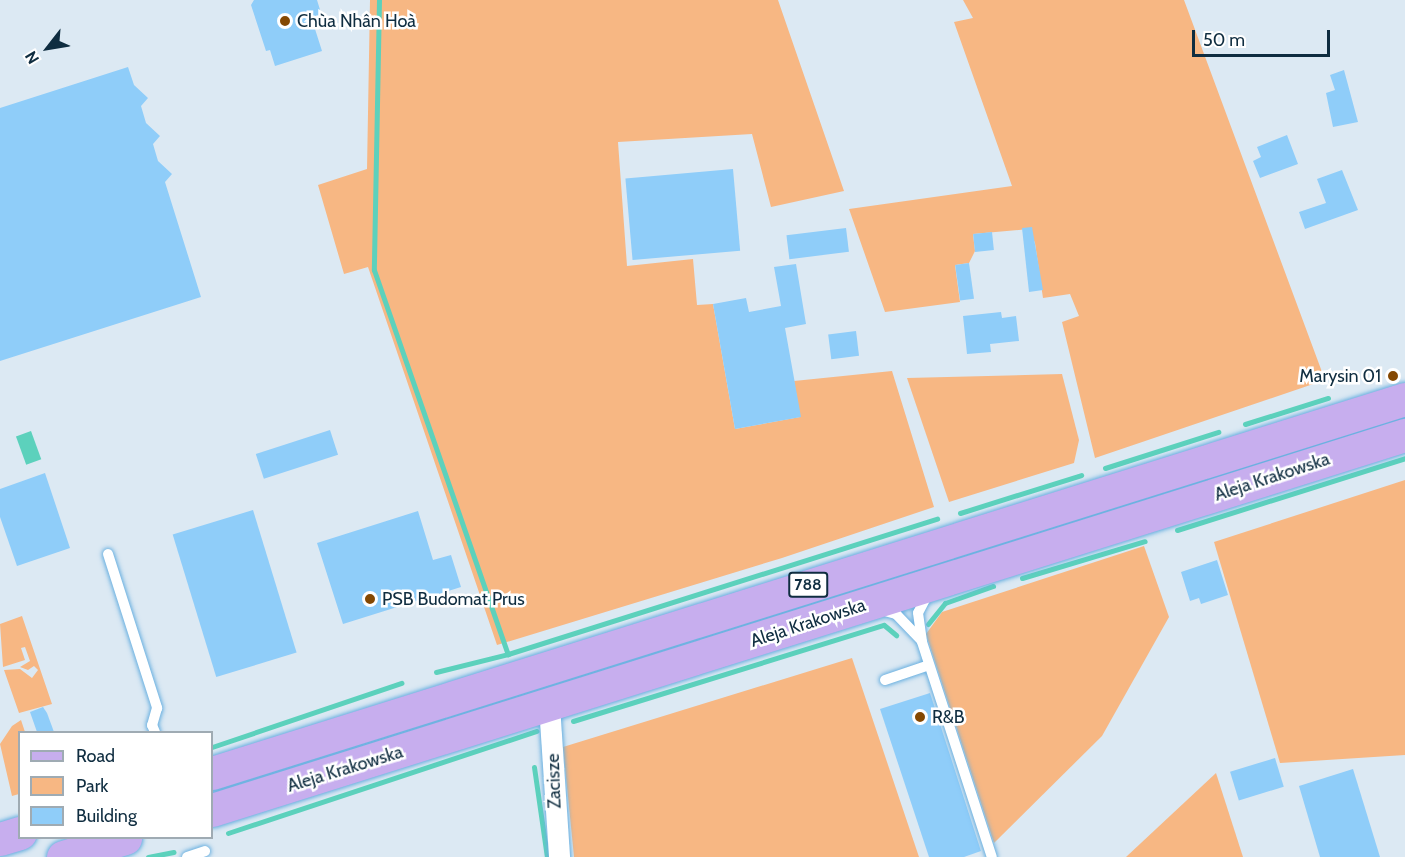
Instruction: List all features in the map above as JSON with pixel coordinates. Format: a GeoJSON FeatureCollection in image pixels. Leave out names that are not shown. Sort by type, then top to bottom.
{"type":"FeatureCollection","features":[{"type":"Feature","properties":{"kind":"main road","name":"Aleja Krakowska"},"geometry":{"type":"LineString","coordinates":[[215,770],[1405,399]]}},
{"type":"Feature","properties":{"kind":"main road","name":"Aleja Krakowska"},"geometry":{"type":"LineString","coordinates":[[213,810],[1405,435]]}},
{"type":"Feature","properties":{"kind":"main road"},"geometry":{"type":"LineString","coordinates":[[0,839],[18,834]]}},
{"type":"Feature","properties":{"kind":"main road"},"geometry":{"type":"LineString","coordinates":[[63,857],[119,839]]}},
{"type":"Feature","properties":{"kind":"street","name":"Zacisze"},"geometry":{"type":"LineString","coordinates":[[549,705],[559,857]]}},
{"type":"Feature","properties":{"kind":"lane"},"geometry":{"type":"LineString","coordinates":[[108,554],[157,708],[152,725],[155,731]]}},
{"type":"Feature","properties":{"kind":"lane"},"geometry":{"type":"LineString","coordinates":[[937,582],[918,613],[922,642],[992,857]]}},
{"type":"Feature","properties":{"kind":"lane"},"geometry":{"type":"LineString","coordinates":[[838,614],[883,609],[896,614],[922,642]]}},
{"type":"Feature","properties":{"kind":"lane"},"geometry":{"type":"LineString","coordinates":[[885,680],[929,665]]}},
{"type":"Feature","properties":{"kind":"lane"},"geometry":{"type":"LineString","coordinates":[[187,857],[205,851]]}},
{"type":"Feature","properties":{"kind":"green space"},"geometry":{"type":"Polygon","coordinates":[[[370,0],[778,0],[844,191],[771,207],[752,134],[618,142],[627,266],[693,259],[697,305],[713,304],[735,429],[800,417],[794,381],[892,371],[934,507],[782,558],[497,645],[368,267],[344,274],[318,185],[367,169],[370,0]]]}},
{"type":"Feature","properties":{"kind":"green space"},"geometry":{"type":"Polygon","coordinates":[[[963,0],[1184,0],[1325,380],[1095,458],[1062,322],[1079,316],[1070,294],[1043,298],[1035,243],[1029,229],[973,234],[975,251],[969,263],[955,265],[960,302],[885,312],[849,209],[1012,186],[954,22],[973,18],[963,0]]]}},
{"type":"Feature","properties":{"kind":"green space"},"geometry":{"type":"Polygon","coordinates":[[[1062,374],[1079,440],[1074,463],[949,502],[907,378],[1062,374]]]}},
{"type":"Feature","properties":{"kind":"green space"},"geometry":{"type":"Polygon","coordinates":[[[1405,480],[1405,755],[1280,763],[1214,542],[1405,480]]]}},
{"type":"Feature","properties":{"kind":"green space"},"geometry":{"type":"Polygon","coordinates":[[[1144,546],[1169,617],[1102,736],[994,843],[926,634],[942,612],[1144,546]]]}},
{"type":"Feature","properties":{"kind":"green space"},"geometry":{"type":"Polygon","coordinates":[[[22,616],[52,704],[19,713],[4,670],[20,669],[32,678],[38,670],[34,666],[28,670],[20,667],[30,661],[25,647],[21,648],[25,660],[3,667],[0,624],[22,616]]]}},
{"type":"Feature","properties":{"kind":"green space"},"geometry":{"type":"Polygon","coordinates":[[[852,658],[919,857],[574,857],[563,747],[852,658]]]}},
{"type":"Feature","properties":{"kind":"green space"},"geometry":{"type":"Polygon","coordinates":[[[21,720],[25,731],[18,731],[18,794],[12,796],[0,744],[12,726],[21,720]]]}},
{"type":"Feature","properties":{"kind":"green space"},"geometry":{"type":"Polygon","coordinates":[[[1216,773],[1243,857],[1126,857],[1216,773]]]}},
{"type":"Feature","properties":{"kind":"shaded area"},"geometry":{"type":"Polygon","coordinates":[[[31,431],[41,459],[26,465],[16,436],[31,431]]]}},
{"type":"Feature","properties":{"kind":"building"},"geometry":{"type":"Polygon","coordinates":[[[254,0],[317,0],[325,26],[315,29],[322,51],[275,66],[270,50],[266,51],[251,5],[254,0]]]}},
{"type":"Feature","properties":{"kind":"building"},"geometry":{"type":"Polygon","coordinates":[[[128,67],[134,85],[148,98],[141,106],[146,123],[160,136],[153,144],[158,161],[172,174],[165,182],[201,297],[0,361],[0,108],[128,67]]]}},
{"type":"Feature","properties":{"kind":"building"},"geometry":{"type":"Polygon","coordinates":[[[1344,70],[1358,122],[1333,127],[1326,93],[1335,90],[1330,75],[1344,70]]]}},
{"type":"Feature","properties":{"kind":"building"},"geometry":{"type":"Polygon","coordinates":[[[1287,135],[1298,164],[1260,178],[1253,161],[1261,157],[1257,147],[1287,135]]]}},
{"type":"Feature","properties":{"kind":"building"},"geometry":{"type":"Polygon","coordinates":[[[733,169],[740,251],[633,260],[625,178],[733,169]]]}},
{"type":"Feature","properties":{"kind":"building"},"geometry":{"type":"Polygon","coordinates":[[[1342,170],[1358,210],[1305,229],[1299,212],[1326,203],[1317,179],[1342,170]]]}},
{"type":"Feature","properties":{"kind":"building"},"geometry":{"type":"Polygon","coordinates":[[[1032,227],[1043,290],[1029,292],[1022,228],[1032,227]]]}},
{"type":"Feature","properties":{"kind":"building"},"geometry":{"type":"Polygon","coordinates":[[[846,228],[849,252],[789,259],[786,235],[846,228]]]}},
{"type":"Feature","properties":{"kind":"building"},"geometry":{"type":"Polygon","coordinates":[[[992,232],[994,250],[975,252],[973,234],[992,232]]]}},
{"type":"Feature","properties":{"kind":"building"},"geometry":{"type":"Polygon","coordinates":[[[969,263],[974,299],[960,301],[955,265],[969,263]]]}},
{"type":"Feature","properties":{"kind":"building"},"geometry":{"type":"Polygon","coordinates":[[[796,264],[806,324],[785,328],[801,417],[735,429],[713,304],[746,298],[749,312],[781,306],[774,267],[796,264]]]}},
{"type":"Feature","properties":{"kind":"building"},"geometry":{"type":"Polygon","coordinates":[[[1001,312],[1002,318],[1016,316],[1019,341],[990,344],[991,352],[967,354],[963,316],[1001,312]]]}},
{"type":"Feature","properties":{"kind":"building"},"geometry":{"type":"Polygon","coordinates":[[[856,331],[859,356],[831,359],[828,334],[856,331]]]}},
{"type":"Feature","properties":{"kind":"building"},"geometry":{"type":"Polygon","coordinates":[[[330,430],[338,455],[264,479],[256,454],[330,430]]]}},
{"type":"Feature","properties":{"kind":"building"},"geometry":{"type":"Polygon","coordinates":[[[45,473],[70,548],[17,566],[0,517],[0,489],[45,473]]]}},
{"type":"Feature","properties":{"kind":"building"},"geometry":{"type":"Polygon","coordinates":[[[253,510],[297,652],[216,677],[173,535],[253,510]]]}},
{"type":"Feature","properties":{"kind":"building"},"geometry":{"type":"Polygon","coordinates":[[[418,511],[433,560],[451,555],[461,587],[343,624],[317,543],[418,511]]]}},
{"type":"Feature","properties":{"kind":"building"},"geometry":{"type":"Polygon","coordinates":[[[1217,560],[1228,595],[1201,604],[1199,598],[1190,601],[1181,572],[1217,560]]]}},
{"type":"Feature","properties":{"kind":"building"},"geometry":{"type":"Polygon","coordinates":[[[930,693],[981,851],[964,857],[929,857],[880,709],[930,693]]]}},
{"type":"Feature","properties":{"kind":"building"},"geometry":{"type":"Polygon","coordinates":[[[43,707],[54,731],[37,731],[30,712],[43,707]]]}},
{"type":"Feature","properties":{"kind":"building"},"geometry":{"type":"Polygon","coordinates":[[[1275,758],[1284,787],[1239,800],[1230,772],[1275,758]]]}},
{"type":"Feature","properties":{"kind":"building"},"geometry":{"type":"Polygon","coordinates":[[[1353,769],[1380,857],[1320,857],[1299,786],[1353,769]]]}},
{"type":"Feature","properties":{"kind":"waterway"},"geometry":{"type":"LineString","coordinates":[[379,0],[374,270],[508,654]]}},
{"type":"Feature","properties":{"kind":"waterway"},"geometry":{"type":"LineString","coordinates":[[1245,424],[1328,398]]}},
{"type":"Feature","properties":{"kind":"waterway"},"geometry":{"type":"LineString","coordinates":[[1105,468],[1218,432]]}},
{"type":"Feature","properties":{"kind":"waterway"},"geometry":{"type":"LineString","coordinates":[[1177,530],[1405,458]]}},
{"type":"Feature","properties":{"kind":"waterway"},"geometry":{"type":"LineString","coordinates":[[960,513],[1081,475]]}},
{"type":"Feature","properties":{"kind":"waterway"},"geometry":{"type":"LineString","coordinates":[[436,672],[508,654],[937,519]]}},
{"type":"Feature","properties":{"kind":"waterway"},"geometry":{"type":"LineString","coordinates":[[1022,578],[1145,541]]}},
{"type":"Feature","properties":{"kind":"waterway"},"geometry":{"type":"LineString","coordinates":[[928,624],[945,603],[993,586]]}},
{"type":"Feature","properties":{"kind":"waterway"},"geometry":{"type":"LineString","coordinates":[[573,721],[884,625],[896,635]]}},
{"type":"Feature","properties":{"kind":"waterway"},"geometry":{"type":"LineString","coordinates":[[213,747],[401,683]]}},
{"type":"Feature","properties":{"kind":"waterway"},"geometry":{"type":"LineString","coordinates":[[228,833],[537,731]]}},
{"type":"Feature","properties":{"kind":"waterway"},"geometry":{"type":"LineString","coordinates":[[534,767],[547,857]]}},
{"type":"Feature","properties":{"kind":"waterway"},"geometry":{"type":"LineString","coordinates":[[148,857],[174,852]]}},
{"type":"Feature","properties":{"kind":"place","name":"Chùa Nhân Hoà"},"geometry":{"type":"Point","coordinates":[285,21]}},
{"type":"Feature","properties":{"kind":"place","name":"Marysin 01"},"geometry":{"type":"Point","coordinates":[1393,376]}},
{"type":"Feature","properties":{"kind":"place","name":"PSB Budomat Prus"},"geometry":{"type":"Point","coordinates":[370,599]}},
{"type":"Feature","properties":{"kind":"place","name":"R&B"},"geometry":{"type":"Point","coordinates":[920,717]}}]}
